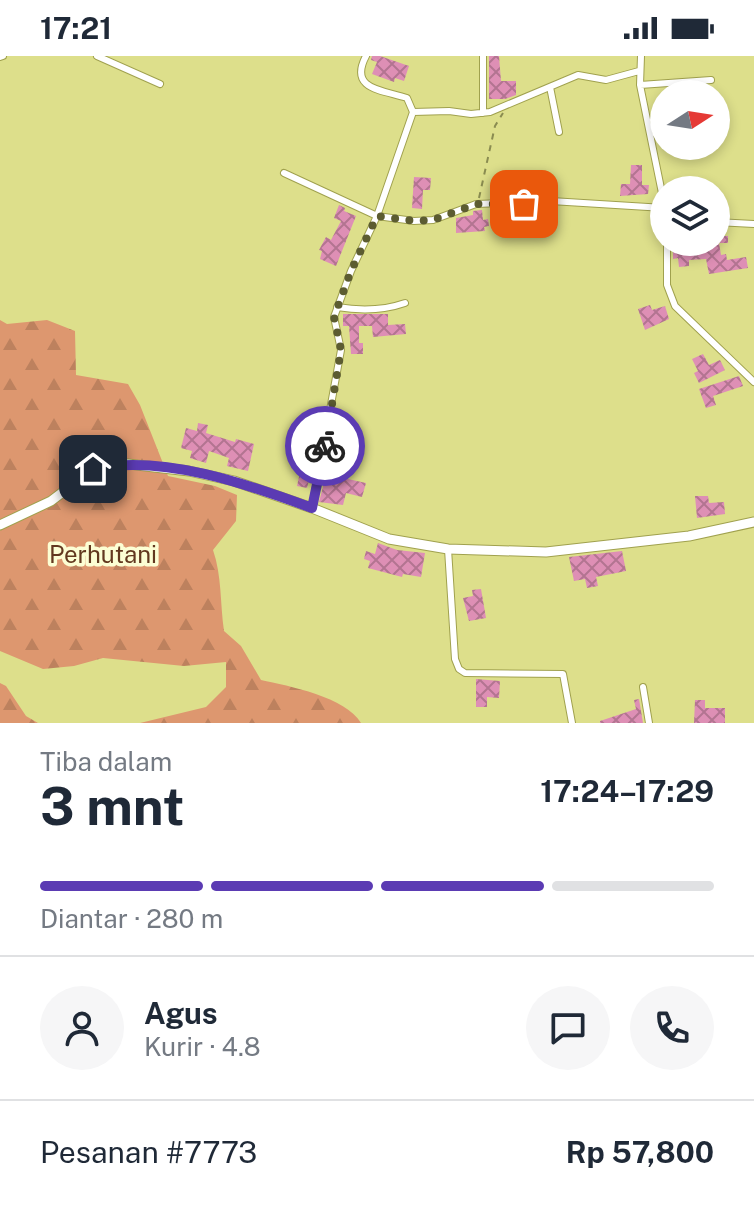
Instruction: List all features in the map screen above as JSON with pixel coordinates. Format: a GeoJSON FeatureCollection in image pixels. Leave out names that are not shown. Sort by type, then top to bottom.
{"type":"FeatureCollection","features":[{"type":"Feature","properties":{"kind":"street"},"geometry":{"type":"LineString","coordinates":[[97,56],[160,84]]}},
{"type":"Feature","properties":{"kind":"street"},"geometry":{"type":"LineString","coordinates":[[312,508],[341,350],[334,317],[377,216],[413,112],[407,98],[368,86],[362,81],[360,70],[366,56]]}},
{"type":"Feature","properties":{"kind":"street"},"geometry":{"type":"LineString","coordinates":[[483,56],[483,113]]}},
{"type":"Feature","properties":{"kind":"street"},"geometry":{"type":"LineString","coordinates":[[641,56],[640,85],[658,176]]}},
{"type":"Feature","properties":{"kind":"street"},"geometry":{"type":"LineString","coordinates":[[413,112],[483,113],[578,75],[606,80],[639,71]]}},
{"type":"Feature","properties":{"kind":"street"},"geometry":{"type":"LineString","coordinates":[[640,85],[650,84]]}},
{"type":"Feature","properties":{"kind":"street"},"geometry":{"type":"LineString","coordinates":[[550,87],[559,132]]}},
{"type":"Feature","properties":{"kind":"street"},"geometry":{"type":"LineString","coordinates":[[284,173],[377,216],[414,221],[433,220],[476,204],[564,201],[650,204]]}},
{"type":"Feature","properties":{"kind":"street"},"geometry":{"type":"LineString","coordinates":[[730,223],[754,224]]}},
{"type":"Feature","properties":{"kind":"street"},"geometry":{"type":"LineString","coordinates":[[667,256],[667,285],[675,306],[754,382]]}},
{"type":"Feature","properties":{"kind":"street"},"geometry":{"type":"LineString","coordinates":[[337,307],[387,309],[405,303]]}},
{"type":"Feature","properties":{"kind":"street"},"geometry":{"type":"LineString","coordinates":[[0,525],[51,501],[93,469],[128,464],[189,471],[234,481],[389,539],[448,549],[546,552],[689,536],[754,522]]}},
{"type":"Feature","properties":{"kind":"street"},"geometry":{"type":"LineString","coordinates":[[448,549],[455,659],[459,669],[465,673],[563,674],[572,723]]}},
{"type":"Feature","properties":{"kind":"street"},"geometry":{"type":"LineString","coordinates":[[643,687],[649,723]]}},
{"type":"Feature","properties":{"kind":"path"},"geometry":{"type":"LineString","coordinates":[[476,204],[484,183],[495,126],[508,105]]}},
{"type":"Feature","properties":{"kind":"green space","name":"Perhutani"},"geometry":{"type":"Polygon","coordinates":[[[0,320],[7,324],[47,320],[75,331],[76,375],[128,384],[140,405],[168,476],[215,486],[237,495],[236,521],[213,550],[224,631],[241,646],[261,680],[301,689],[330,700],[354,714],[361,723],[140,723],[206,707],[226,687],[226,662],[184,666],[103,658],[74,666],[43,669],[0,651],[0,320]]]}},
{"type":"Feature","properties":{"kind":"green space"},"geometry":{"type":"Polygon","coordinates":[[[0,683],[6,686],[26,716],[38,723],[0,723],[0,683]]]}},
{"type":"Feature","properties":{"kind":"building"},"geometry":{"type":"Polygon","coordinates":[[[372,56],[409,66],[404,81],[395,78],[394,82],[372,74],[377,62],[371,60],[372,56]]]}},
{"type":"Feature","properties":{"kind":"building"},"geometry":{"type":"Polygon","coordinates":[[[489,56],[499,56],[501,81],[516,81],[516,95],[489,99],[489,56]]]}},
{"type":"Feature","properties":{"kind":"building"},"geometry":{"type":"Polygon","coordinates":[[[631,165],[642,165],[642,185],[649,185],[648,194],[620,196],[621,184],[630,184],[631,165]]]}},
{"type":"Feature","properties":{"kind":"building"},"geometry":{"type":"Polygon","coordinates":[[[414,177],[431,178],[430,190],[423,190],[422,209],[412,208],[414,177]]]}},
{"type":"Feature","properties":{"kind":"building"},"geometry":{"type":"Polygon","coordinates":[[[339,205],[356,216],[336,266],[320,259],[322,251],[319,250],[326,237],[331,240],[341,221],[334,218],[339,205]]]}},
{"type":"Feature","properties":{"kind":"building"},"geometry":{"type":"Polygon","coordinates":[[[482,210],[483,220],[488,219],[489,226],[484,227],[485,231],[456,233],[456,218],[482,210]]]}},
{"type":"Feature","properties":{"kind":"building"},"geometry":{"type":"Polygon","coordinates":[[[673,256],[726,256],[727,260],[746,257],[748,268],[709,274],[706,259],[689,260],[689,266],[679,267],[678,258],[673,259],[673,256]]]}},
{"type":"Feature","properties":{"kind":"building"},"geometry":{"type":"Polygon","coordinates":[[[650,305],[652,310],[665,306],[669,319],[645,330],[638,309],[650,305]]]}},
{"type":"Feature","properties":{"kind":"building"},"geometry":{"type":"Polygon","coordinates":[[[343,314],[388,314],[388,325],[405,324],[406,334],[373,337],[372,326],[359,326],[359,343],[363,343],[363,354],[351,354],[349,326],[343,326],[343,314]]]}},
{"type":"Feature","properties":{"kind":"building"},"geometry":{"type":"Polygon","coordinates":[[[703,354],[709,365],[720,360],[725,370],[699,383],[692,359],[703,354]]]}},
{"type":"Feature","properties":{"kind":"building"},"geometry":{"type":"Polygon","coordinates":[[[739,376],[743,386],[713,396],[716,405],[706,408],[699,389],[739,376]]]}},
{"type":"Feature","properties":{"kind":"building"},"geometry":{"type":"Polygon","coordinates":[[[198,423],[208,425],[206,433],[254,444],[248,471],[227,466],[229,458],[209,451],[206,463],[190,458],[192,451],[181,448],[186,428],[197,431],[198,423]]]}},
{"type":"Feature","properties":{"kind":"building"},"geometry":{"type":"Polygon","coordinates":[[[305,450],[316,452],[307,488],[297,486],[305,450]]]}},
{"type":"Feature","properties":{"kind":"building"},"geometry":{"type":"Polygon","coordinates":[[[328,468],[336,470],[334,476],[366,483],[362,497],[346,493],[343,505],[319,502],[328,468]]]}},
{"type":"Feature","properties":{"kind":"building"},"geometry":{"type":"Polygon","coordinates":[[[695,496],[708,496],[709,503],[724,502],[725,514],[697,518],[695,496]]]}},
{"type":"Feature","properties":{"kind":"building"},"geometry":{"type":"Polygon","coordinates":[[[378,543],[397,550],[425,553],[421,577],[403,574],[402,577],[368,568],[370,561],[364,559],[366,551],[375,554],[378,543]]]}},
{"type":"Feature","properties":{"kind":"building"},"geometry":{"type":"Polygon","coordinates":[[[622,551],[626,571],[596,577],[598,586],[587,588],[585,579],[574,581],[569,557],[622,551]]]}},
{"type":"Feature","properties":{"kind":"building"},"geometry":{"type":"Polygon","coordinates":[[[481,589],[486,618],[469,621],[463,598],[473,596],[472,590],[481,589]]]}},
{"type":"Feature","properties":{"kind":"building"},"geometry":{"type":"Polygon","coordinates":[[[476,679],[500,681],[499,698],[487,697],[487,707],[476,707],[476,679]]]}},
{"type":"Feature","properties":{"kind":"building"},"geometry":{"type":"Polygon","coordinates":[[[639,699],[643,723],[600,723],[636,709],[634,700],[639,699]]]}},
{"type":"Feature","properties":{"kind":"building"},"geometry":{"type":"Polygon","coordinates":[[[695,700],[705,700],[705,708],[725,708],[725,723],[694,723],[695,700]]]}},
{"type":"Feature","properties":{"kind":"way so far"},"geometry":{"type":"LineString","coordinates":[[325,446],[341,350],[334,317],[377,216],[433,220],[476,204],[524,204]]}},
{"type":"Feature","properties":{"kind":"route"},"geometry":{"type":"LineString","coordinates":[[93,469],[128,464],[189,471],[264,490],[312,508],[325,446]]}}]}
